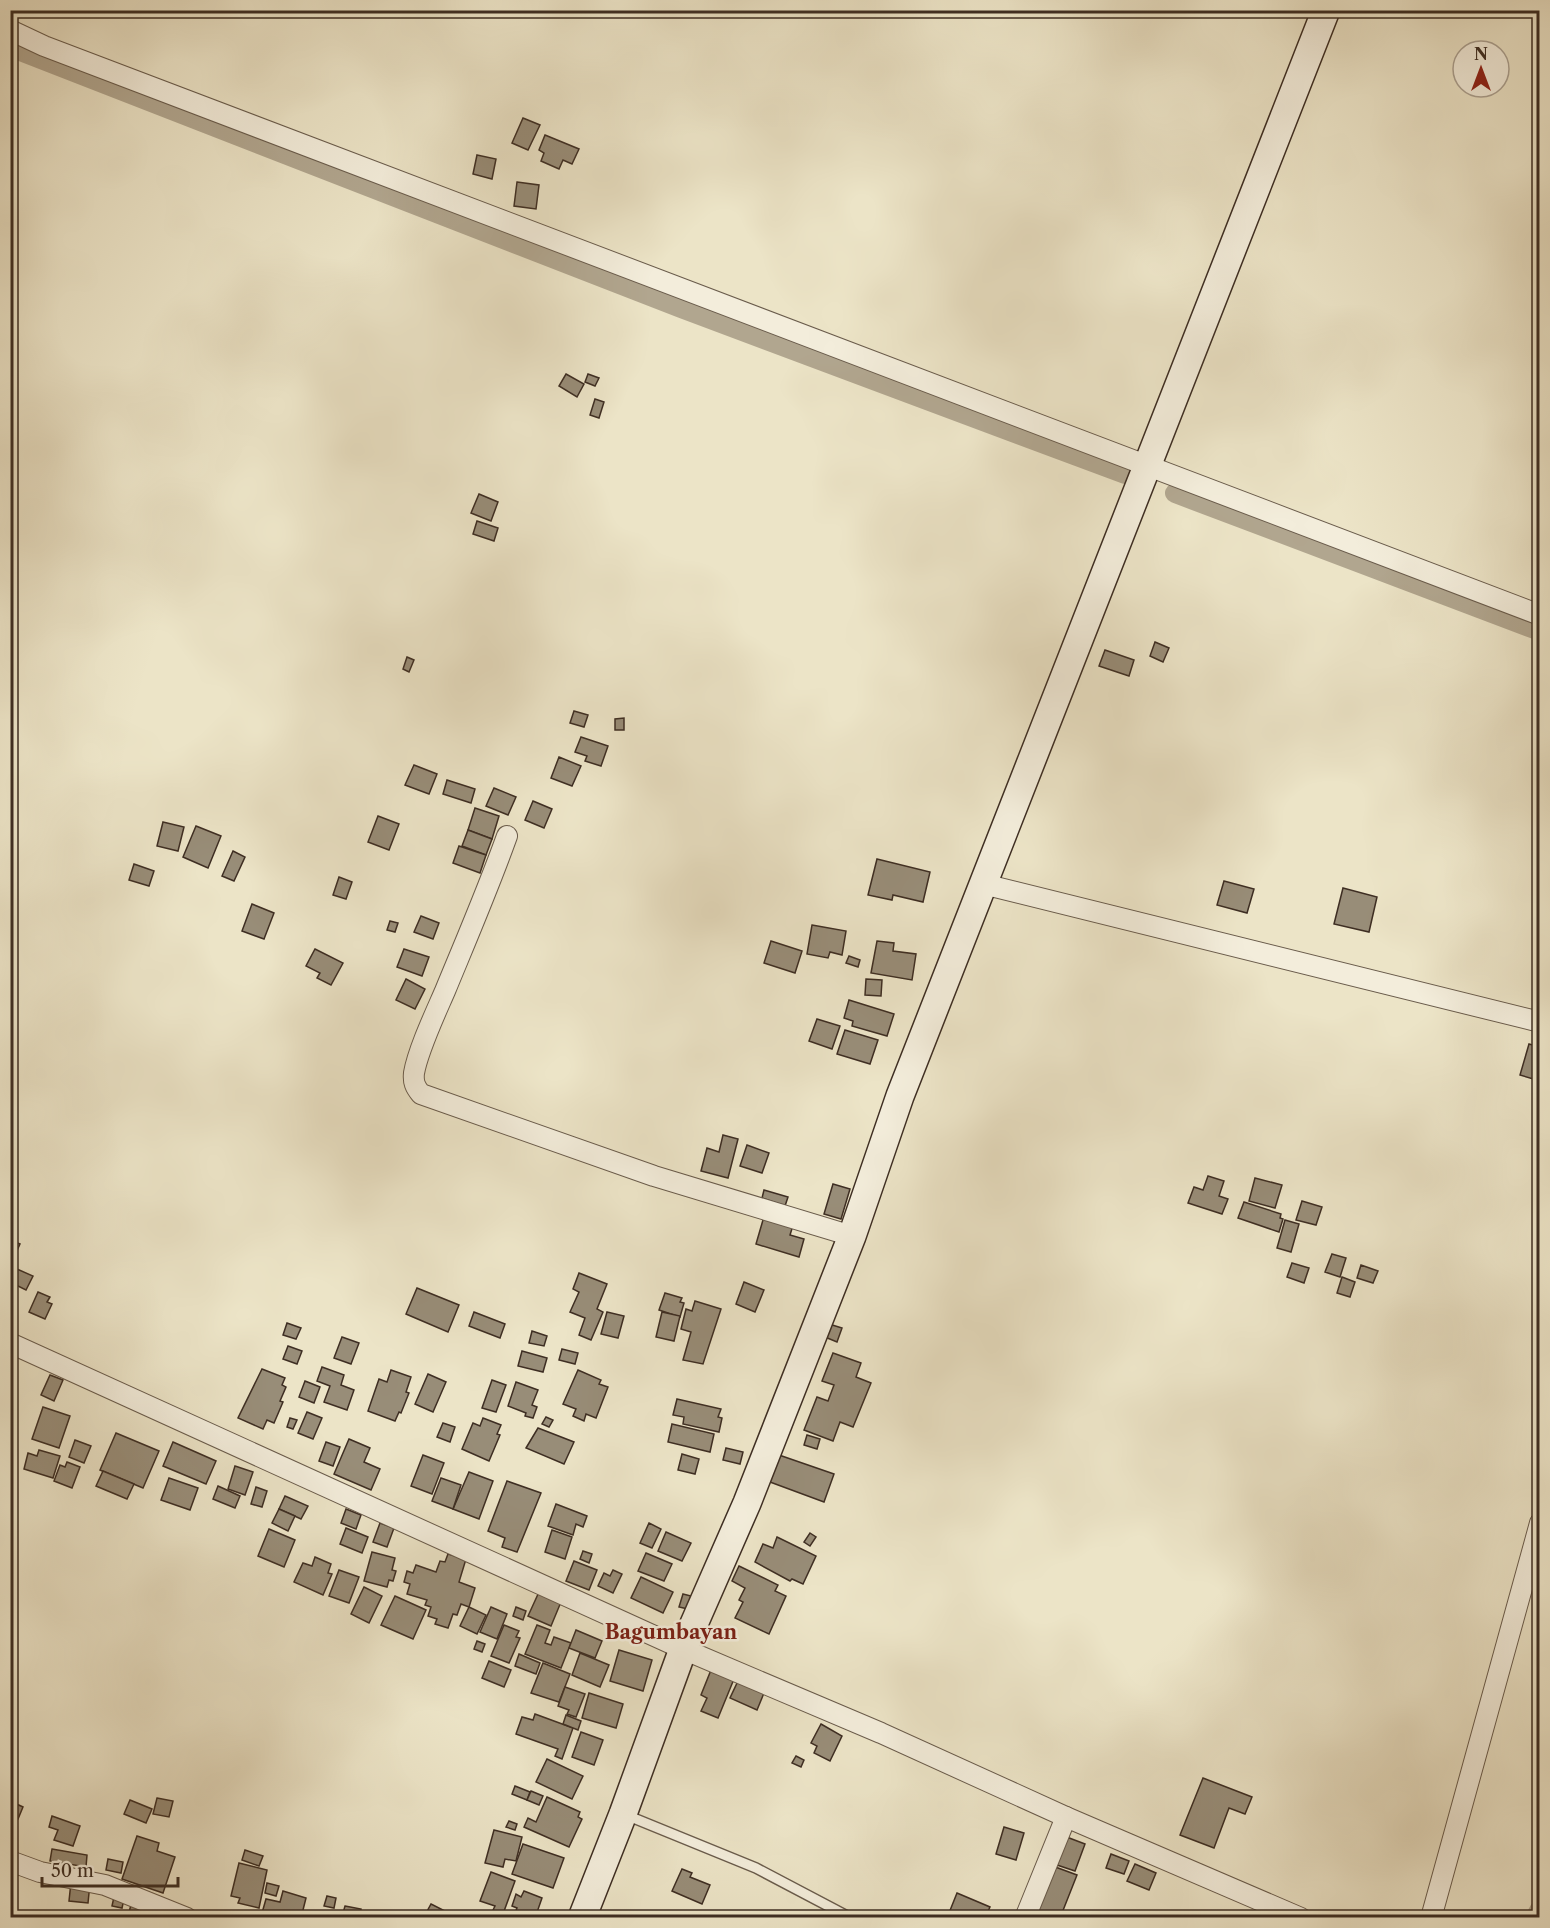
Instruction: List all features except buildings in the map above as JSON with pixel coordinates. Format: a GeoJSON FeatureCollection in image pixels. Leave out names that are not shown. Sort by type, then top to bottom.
{"type":"FeatureCollection","features":[{"type":"Feature","properties":{"kind":"main road"},"geometry":{"type":"LineString","coordinates":[[582,1917],[623,1814],[683,1649],[747,1503],[852,1236],[900,1096],[1326,10]]}},
{"type":"Feature","properties":{"kind":"street"},"geometry":{"type":"LineString","coordinates":[[10,30],[44,46],[1539,615]]}},
{"type":"Feature","properties":{"kind":"street"},"geometry":{"type":"LineString","coordinates":[[507,836],[414,1071],[416,1089],[421,1094],[654,1176],[852,1236]]}},
{"type":"Feature","properties":{"kind":"street"},"geometry":{"type":"LineString","coordinates":[[983,884],[1539,1022]]}},
{"type":"Feature","properties":{"kind":"street"},"geometry":{"type":"LineString","coordinates":[[10,1343],[683,1649],[1301,1917]]}},
{"type":"Feature","properties":{"kind":"street"},"geometry":{"type":"LineString","coordinates":[[1431,1917],[1539,1523]]}},
{"type":"Feature","properties":{"kind":"street"},"geometry":{"type":"LineString","coordinates":[[1025,1917],[1066,1817]]}},
{"type":"Feature","properties":{"kind":"street"},"geometry":{"type":"LineString","coordinates":[[10,1861],[40,1872],[105,1885],[187,1917]]}},
{"type":"Feature","properties":{"kind":"lane"},"geometry":{"type":"LineString","coordinates":[[623,1814],[756,1868],[851,1917]]}},
{"type":"Feature","properties":{"kind":"waterway"},"geometry":{"type":"LineString","coordinates":[[10,47],[681,308],[1125,474]]}},
{"type":"Feature","properties":{"kind":"waterway"},"geometry":{"type":"LineString","coordinates":[[1175,493],[1540,631]]}},
{"type":"Feature","properties":{"kind":"waterway"},"geometry":{"type":"LineString","coordinates":[[1535,1918],[1540,1909]]}},
{"type":"Feature","properties":{"kind":"district","name":"Bagumbayan"},"geometry":{"type":"Point","coordinates":[671,1632]}}]}
